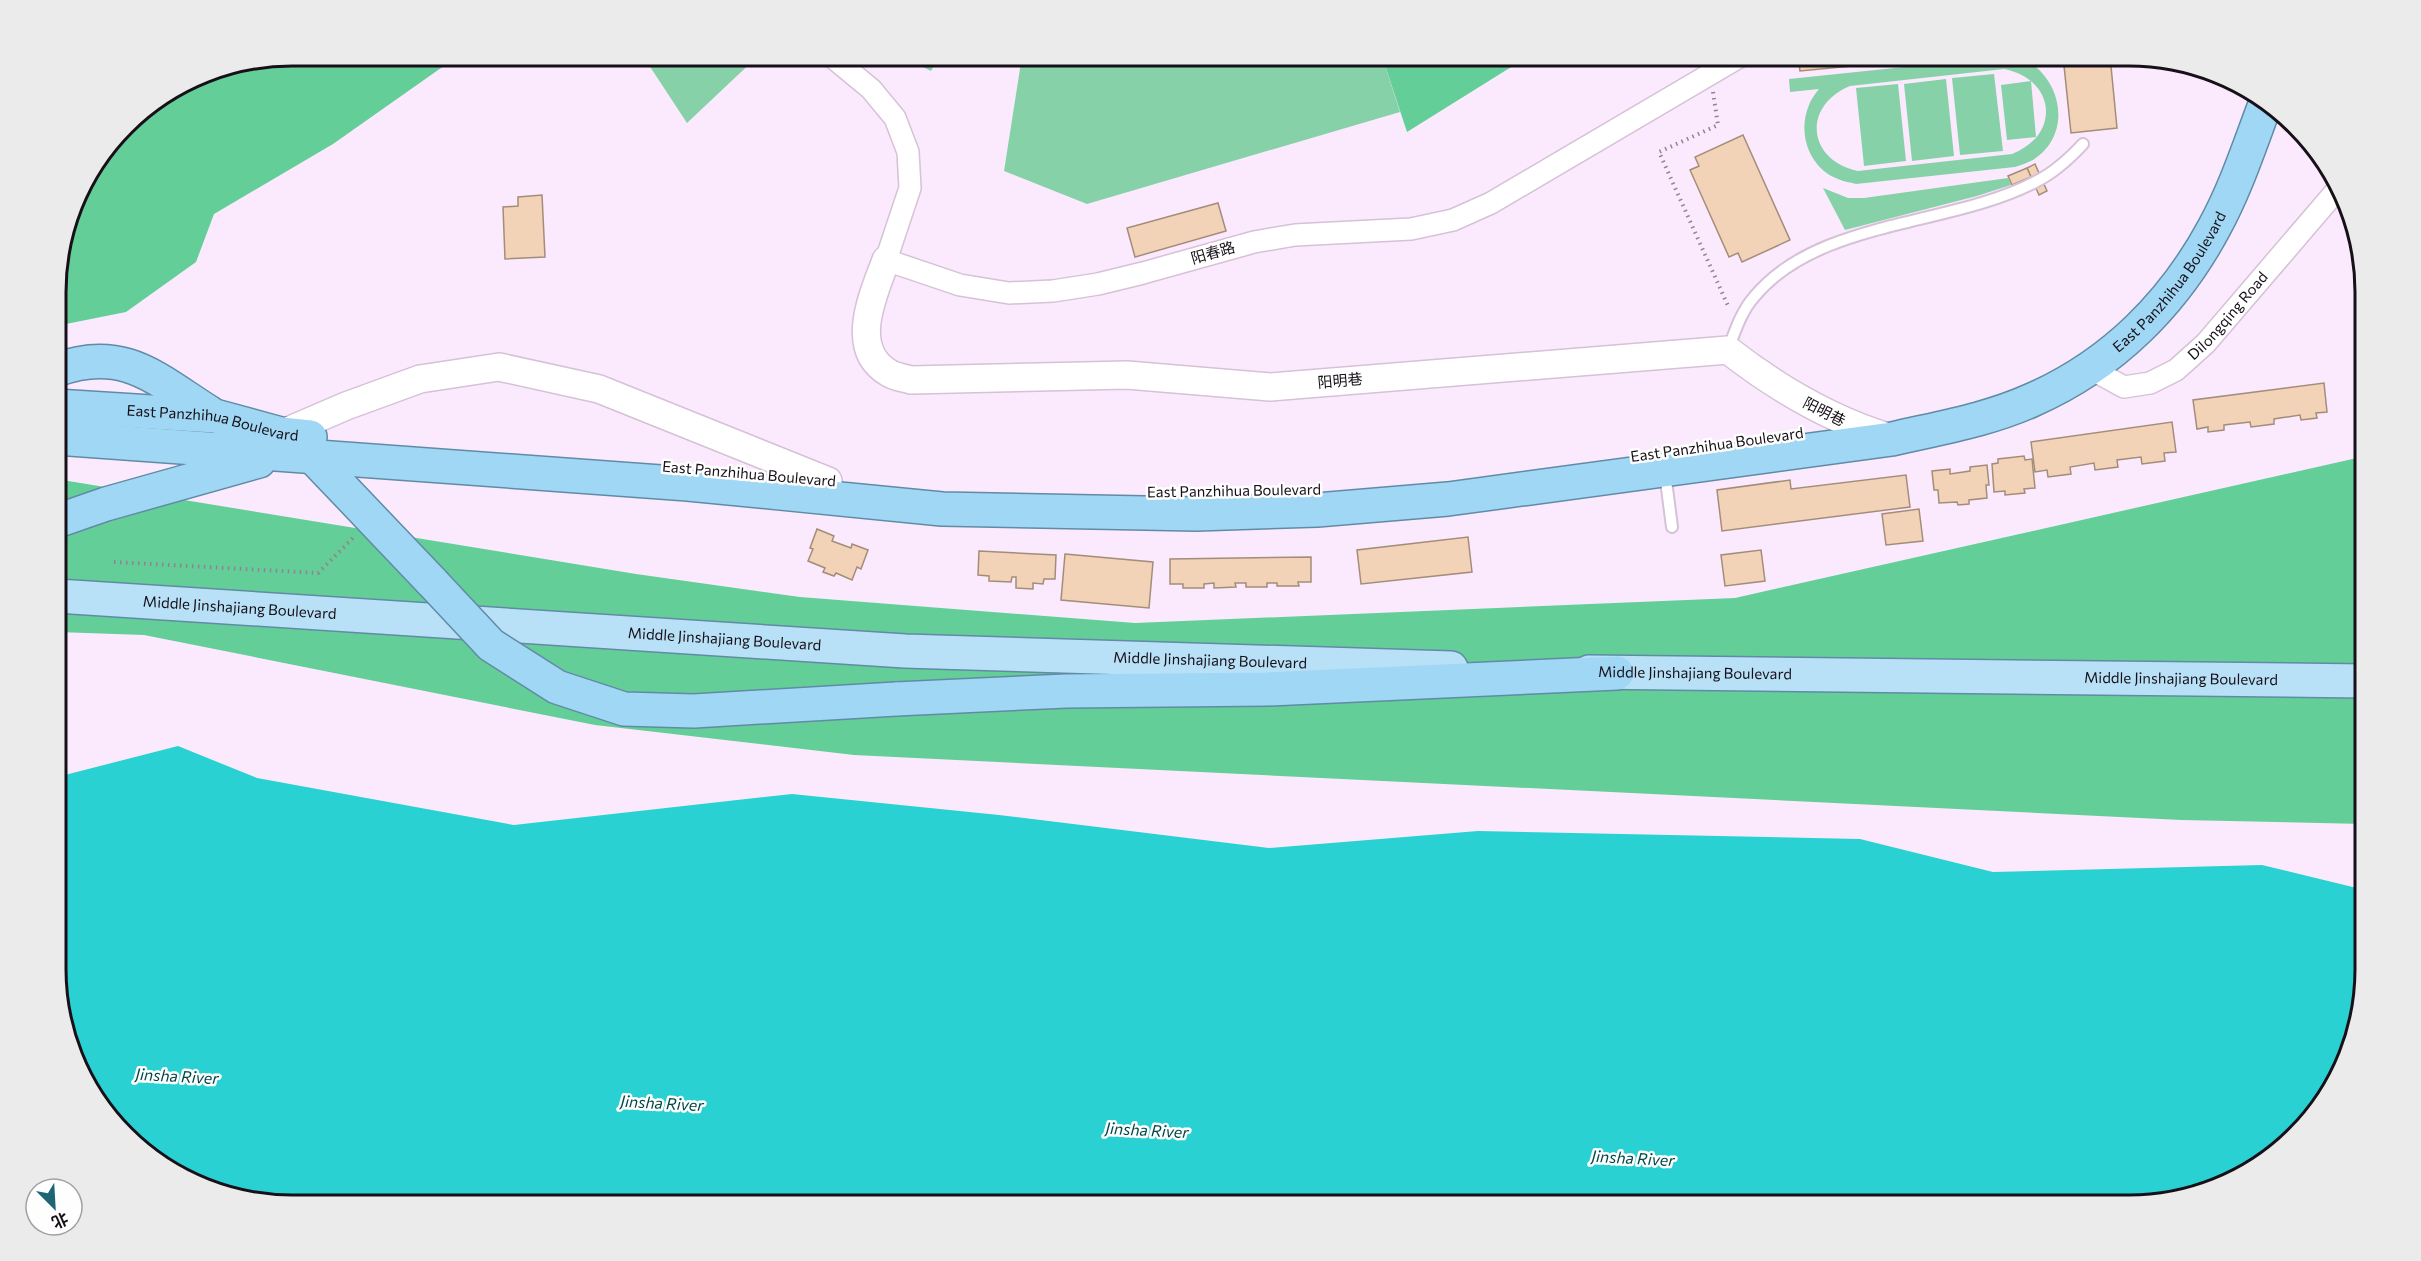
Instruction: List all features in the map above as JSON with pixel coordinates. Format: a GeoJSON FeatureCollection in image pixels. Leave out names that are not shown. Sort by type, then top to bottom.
{"type":"FeatureCollection","features":[{"type":"Feature","properties":{"kind":"highway","name":"East Panzhihua Boulevard"},"geometry":{"type":"LineString","coordinates":[[66,438],[291,448],[679,476],[828,481],[944,490],[1156,493],[1277,492],[1410,487],[1854,427],[1946,412],[2013,391],[2072,360],[2121,319],[2161,272],[2196,218],[2245,98]]}},
{"type":"Feature","properties":{"kind":"highway","name":"East Panzhihua Boulevard"},"geometry":{"type":"LineString","coordinates":[[679,476],[942,509],[1049,509],[1196,514],[1317,510],[1448,499],[1892,439],[1965,422],[2032,400],[2091,369],[2140,329],[2181,282],[2215,227],[2263,110]]}},
{"type":"Feature","properties":{"kind":"highway"},"geometry":{"type":"LineString","coordinates":[[66,366],[106,360],[137,368],[214,416]]}},
{"type":"Feature","properties":{"kind":"highway","name":"East Panzhihua Boulevard"},"geometry":{"type":"LineString","coordinates":[[66,407],[214,416],[291,448]]}},
{"type":"Feature","properties":{"kind":"highway"},"geometry":{"type":"LineString","coordinates":[[66,518],[291,448],[433,583],[491,645],[556,687],[624,709],[694,711],[1066,691],[1267,689],[1489,674],[1617,673]]}},
{"type":"Feature","properties":{"kind":"main road","name":"Middle Jinshajiang Boulevard"},"geometry":{"type":"LineString","coordinates":[[66,597],[905,651],[1489,674]]}},
{"type":"Feature","properties":{"kind":"main road","name":"Middle Jinshajiang Boulevard"},"geometry":{"type":"LineString","coordinates":[[1617,673],[2355,681]]}},
{"type":"Feature","properties":{"kind":"street"},"geometry":{"type":"LineString","coordinates":[[843,66],[871,89],[895,118],[908,152],[910,188],[886,260]]}},
{"type":"Feature","properties":{"kind":"street","name":"阳春路"},"geometry":{"type":"LineString","coordinates":[[886,260],[960,285],[1009,293],[1053,291],[1110,281],[1254,242],[1295,236],[1411,230],[1453,220],[1491,203],[1723,66]]}},
{"type":"Feature","properties":{"kind":"street","name":"Dilongqing Road"},"geometry":{"type":"LineString","coordinates":[[2091,369],[2124,387],[2150,383],[2176,370],[2206,343],[2333,194]]}},
{"type":"Feature","properties":{"kind":"street","name":"阳明巷"},"geometry":{"type":"LineString","coordinates":[[886,260],[869,308],[866,333],[872,357],[888,373],[911,380],[1127,375],[1270,387],[1728,350],[1787,392],[1854,427],[1892,439]]}},
{"type":"Feature","properties":{"kind":"street"},"geometry":{"type":"LineString","coordinates":[[291,448],[346,406],[420,379],[499,367],[599,389],[828,481]]}},
{"type":"Feature","properties":{"kind":"lane"},"geometry":{"type":"LineString","coordinates":[[1728,350],[1737,325],[1753,298],[1776,275],[1805,256],[1842,241],[1980,204],[2011,193],[2038,181],[2062,166],[2083,144]]}},
{"type":"Feature","properties":{"kind":"lane"},"geometry":{"type":"LineString","coordinates":[[1665,469],[1672,527]]}},
{"type":"Feature","properties":{"kind":"path"},"geometry":{"type":"LineString","coordinates":[[1711,73],[1718,125],[1659,152],[1737,325]]}},
{"type":"Feature","properties":{"kind":"path"},"geometry":{"type":"LineString","coordinates":[[114,562],[318,573],[361,529]]}},
{"type":"Feature","properties":{"kind":"green space"},"geometry":{"type":"Polygon","coordinates":[[[277,66],[444,66],[333,144],[214,214],[196,262],[126,312],[66,324],[68,262],[78,219],[96,179],[122,143],[154,113],[179,96],[205,83],[248,70],[277,66]]]}},
{"type":"Feature","properties":{"kind":"green space"},"geometry":{"type":"Polygon","coordinates":[[[650,66],[747,66],[687,123],[650,66]]]}},
{"type":"Feature","properties":{"kind":"green space"},"geometry":{"type":"Polygon","coordinates":[[[921,66],[934,66],[931,71],[921,66]]]}},
{"type":"Feature","properties":{"kind":"green space"},"geometry":{"type":"Polygon","coordinates":[[[1020,66],[1385,66],[1400,112],[1087,204],[1004,171],[1020,66]]]}},
{"type":"Feature","properties":{"kind":"green space"},"geometry":{"type":"Polygon","coordinates":[[[1385,66],[1513,66],[1407,132],[1385,66]]]}},
{"type":"Feature","properties":{"kind":"green space"},"geometry":{"type":"Polygon","coordinates":[[[1914,66],[2035,66],[2045,76],[2057,101],[2057,127],[2044,151],[2033,160],[2015,167],[1856,184],[1828,174],[1813,158],[1808,148],[1804,127],[1806,116],[1810,103],[1819,89],[1790,92],[1789,79],[1914,66]],[[2004,69],[1850,86],[1834,95],[1824,106],[1818,119],[1817,132],[1820,145],[1828,156],[1841,165],[1858,171],[2012,154],[2028,145],[2039,134],[2045,121],[2046,108],[2042,95],[2034,84],[2021,75],[2004,69]]]}},
{"type":"Feature","properties":{"kind":"green space"},"geometry":{"type":"Polygon","coordinates":[[[1994,74],[2003,151],[1960,155],[1952,78],[1994,74]]]}},
{"type":"Feature","properties":{"kind":"green space"},"geometry":{"type":"Polygon","coordinates":[[[1946,79],[1954,156],[1912,161],[1904,84],[1946,79]]]}},
{"type":"Feature","properties":{"kind":"green space"},"geometry":{"type":"Polygon","coordinates":[[[2031,81],[2036,137],[2007,140],[2001,85],[2031,81]]]}},
{"type":"Feature","properties":{"kind":"green space"},"geometry":{"type":"Polygon","coordinates":[[[1898,84],[1906,161],[1864,166],[1856,88],[1898,84]]]}},
{"type":"Feature","properties":{"kind":"green space"},"geometry":{"type":"Polygon","coordinates":[[[2008,178],[2011,185],[1977,196],[1845,230],[1823,188],[1848,198],[1864,198],[2008,178]]]}},
{"type":"Feature","properties":{"kind":"green space"},"geometry":{"type":"Polygon","coordinates":[[[2355,458],[2355,824],[2181,820],[854,755],[595,725],[144,635],[66,632],[66,481],[636,574],[800,597],[1135,623],[1735,598],[2355,458]]]}},
{"type":"Feature","properties":{"kind":"water","name":"Jinsha River"},"geometry":{"type":"Polygon","coordinates":[[[178,746],[257,778],[514,825],[792,794],[999,815],[1269,848],[1478,831],[1860,839],[1993,872],[2262,865],[2355,888],[2355,984],[2351,1013],[2338,1056],[2317,1095],[2289,1129],[2255,1157],[2216,1178],[2173,1191],[2144,1195],[277,1195],[248,1191],[219,1183],[192,1172],[166,1157],[122,1118],[104,1095],[89,1069],[74,1028],[66,984],[66,775],[178,746]]]}},
{"type":"Feature","properties":{"kind":"building"},"geometry":{"type":"Polygon","coordinates":[[[1799,66],[1852,66],[1800,71],[1799,66]]]}},
{"type":"Feature","properties":{"kind":"building"},"geometry":{"type":"Polygon","coordinates":[[[2064,66],[2111,66],[2117,128],[2071,133],[2064,66]]]}},
{"type":"Feature","properties":{"kind":"building"},"geometry":{"type":"Polygon","coordinates":[[[1743,135],[1790,240],[1742,262],[1738,253],[1729,257],[1690,170],[1699,166],[1695,157],[1743,135]]]}},
{"type":"Feature","properties":{"kind":"building"},"geometry":{"type":"Polygon","coordinates":[[[2035,164],[2047,191],[2039,195],[2027,168],[2035,164]]]}},
{"type":"Feature","properties":{"kind":"building"},"geometry":{"type":"Polygon","coordinates":[[[2027,168],[2031,177],[2012,185],[2008,176],[2027,168]]]}},
{"type":"Feature","properties":{"kind":"building"},"geometry":{"type":"Polygon","coordinates":[[[542,195],[545,257],[505,259],[503,207],[518,206],[518,197],[542,195]]]}},
{"type":"Feature","properties":{"kind":"building"},"geometry":{"type":"Polygon","coordinates":[[[1218,203],[1226,231],[1135,257],[1127,228],[1218,203]]]}},
{"type":"Feature","properties":{"kind":"building"},"geometry":{"type":"Polygon","coordinates":[[[2324,383],[2327,412],[2316,413],[2317,418],[2301,420],[2300,415],[2274,419],[2274,424],[2251,427],[2250,422],[2224,425],[2224,430],[2208,432],[2208,427],[2197,429],[2193,400],[2324,383]]]}},
{"type":"Feature","properties":{"kind":"building"},"geometry":{"type":"Polygon","coordinates":[[[2172,422],[2176,452],[2164,453],[2165,461],[2142,464],[2141,457],[2117,460],[2118,467],[2095,470],[2094,463],[2070,467],[2071,474],[2048,477],[2047,470],[2035,472],[2031,442],[2172,422]]]}},
{"type":"Feature","properties":{"kind":"building"},"geometry":{"type":"Polygon","coordinates":[[[2024,456],[2025,460],[2032,459],[2035,488],[2024,489],[2025,493],[2005,495],[2005,491],[1994,492],[1992,464],[1998,463],[1998,459],[2024,456]]]}},
{"type":"Feature","properties":{"kind":"building"},"geometry":{"type":"Polygon","coordinates":[[[1987,465],[1989,485],[1986,485],[1987,498],[1969,500],[1969,504],[1939,503],[1938,490],[1934,490],[1932,471],[1950,469],[1950,474],[1970,471],[1970,467],[1987,465]]]}},
{"type":"Feature","properties":{"kind":"building"},"geometry":{"type":"Polygon","coordinates":[[[1906,475],[1910,507],[1722,531],[1717,490],[1790,480],[1791,489],[1906,475]]]}},
{"type":"Feature","properties":{"kind":"building"},"geometry":{"type":"Polygon","coordinates":[[[1919,509],[1923,541],[1886,545],[1882,514],[1919,509]]]}},
{"type":"Feature","properties":{"kind":"building"},"geometry":{"type":"Polygon","coordinates":[[[817,529],[834,536],[832,541],[851,548],[852,544],[868,550],[861,569],[857,567],[852,580],[836,573],[834,576],[823,572],[825,568],[808,561],[817,529]]]}},
{"type":"Feature","properties":{"kind":"building"},"geometry":{"type":"Polygon","coordinates":[[[1468,537],[1472,572],[1361,584],[1357,550],[1468,537]]]}},
{"type":"Feature","properties":{"kind":"building"},"geometry":{"type":"Polygon","coordinates":[[[1761,550],[1765,581],[1725,586],[1721,555],[1761,550]]]}},
{"type":"Feature","properties":{"kind":"building"},"geometry":{"type":"Polygon","coordinates":[[[979,551],[1056,555],[1055,579],[1044,579],[1043,584],[1033,583],[1033,589],[1016,588],[1016,577],[1012,577],[1011,582],[989,581],[989,576],[978,575],[979,551]]]}},
{"type":"Feature","properties":{"kind":"building"},"geometry":{"type":"Polygon","coordinates":[[[1065,554],[1153,562],[1149,608],[1061,600],[1065,554]]]}},
{"type":"Feature","properties":{"kind":"building"},"geometry":{"type":"Polygon","coordinates":[[[1311,557],[1311,582],[1298,582],[1299,586],[1277,586],[1277,583],[1267,583],[1267,587],[1246,587],[1246,583],[1235,583],[1236,587],[1214,588],[1214,583],[1204,584],[1204,588],[1183,588],[1183,584],[1170,584],[1170,559],[1311,557]]]}}]}
